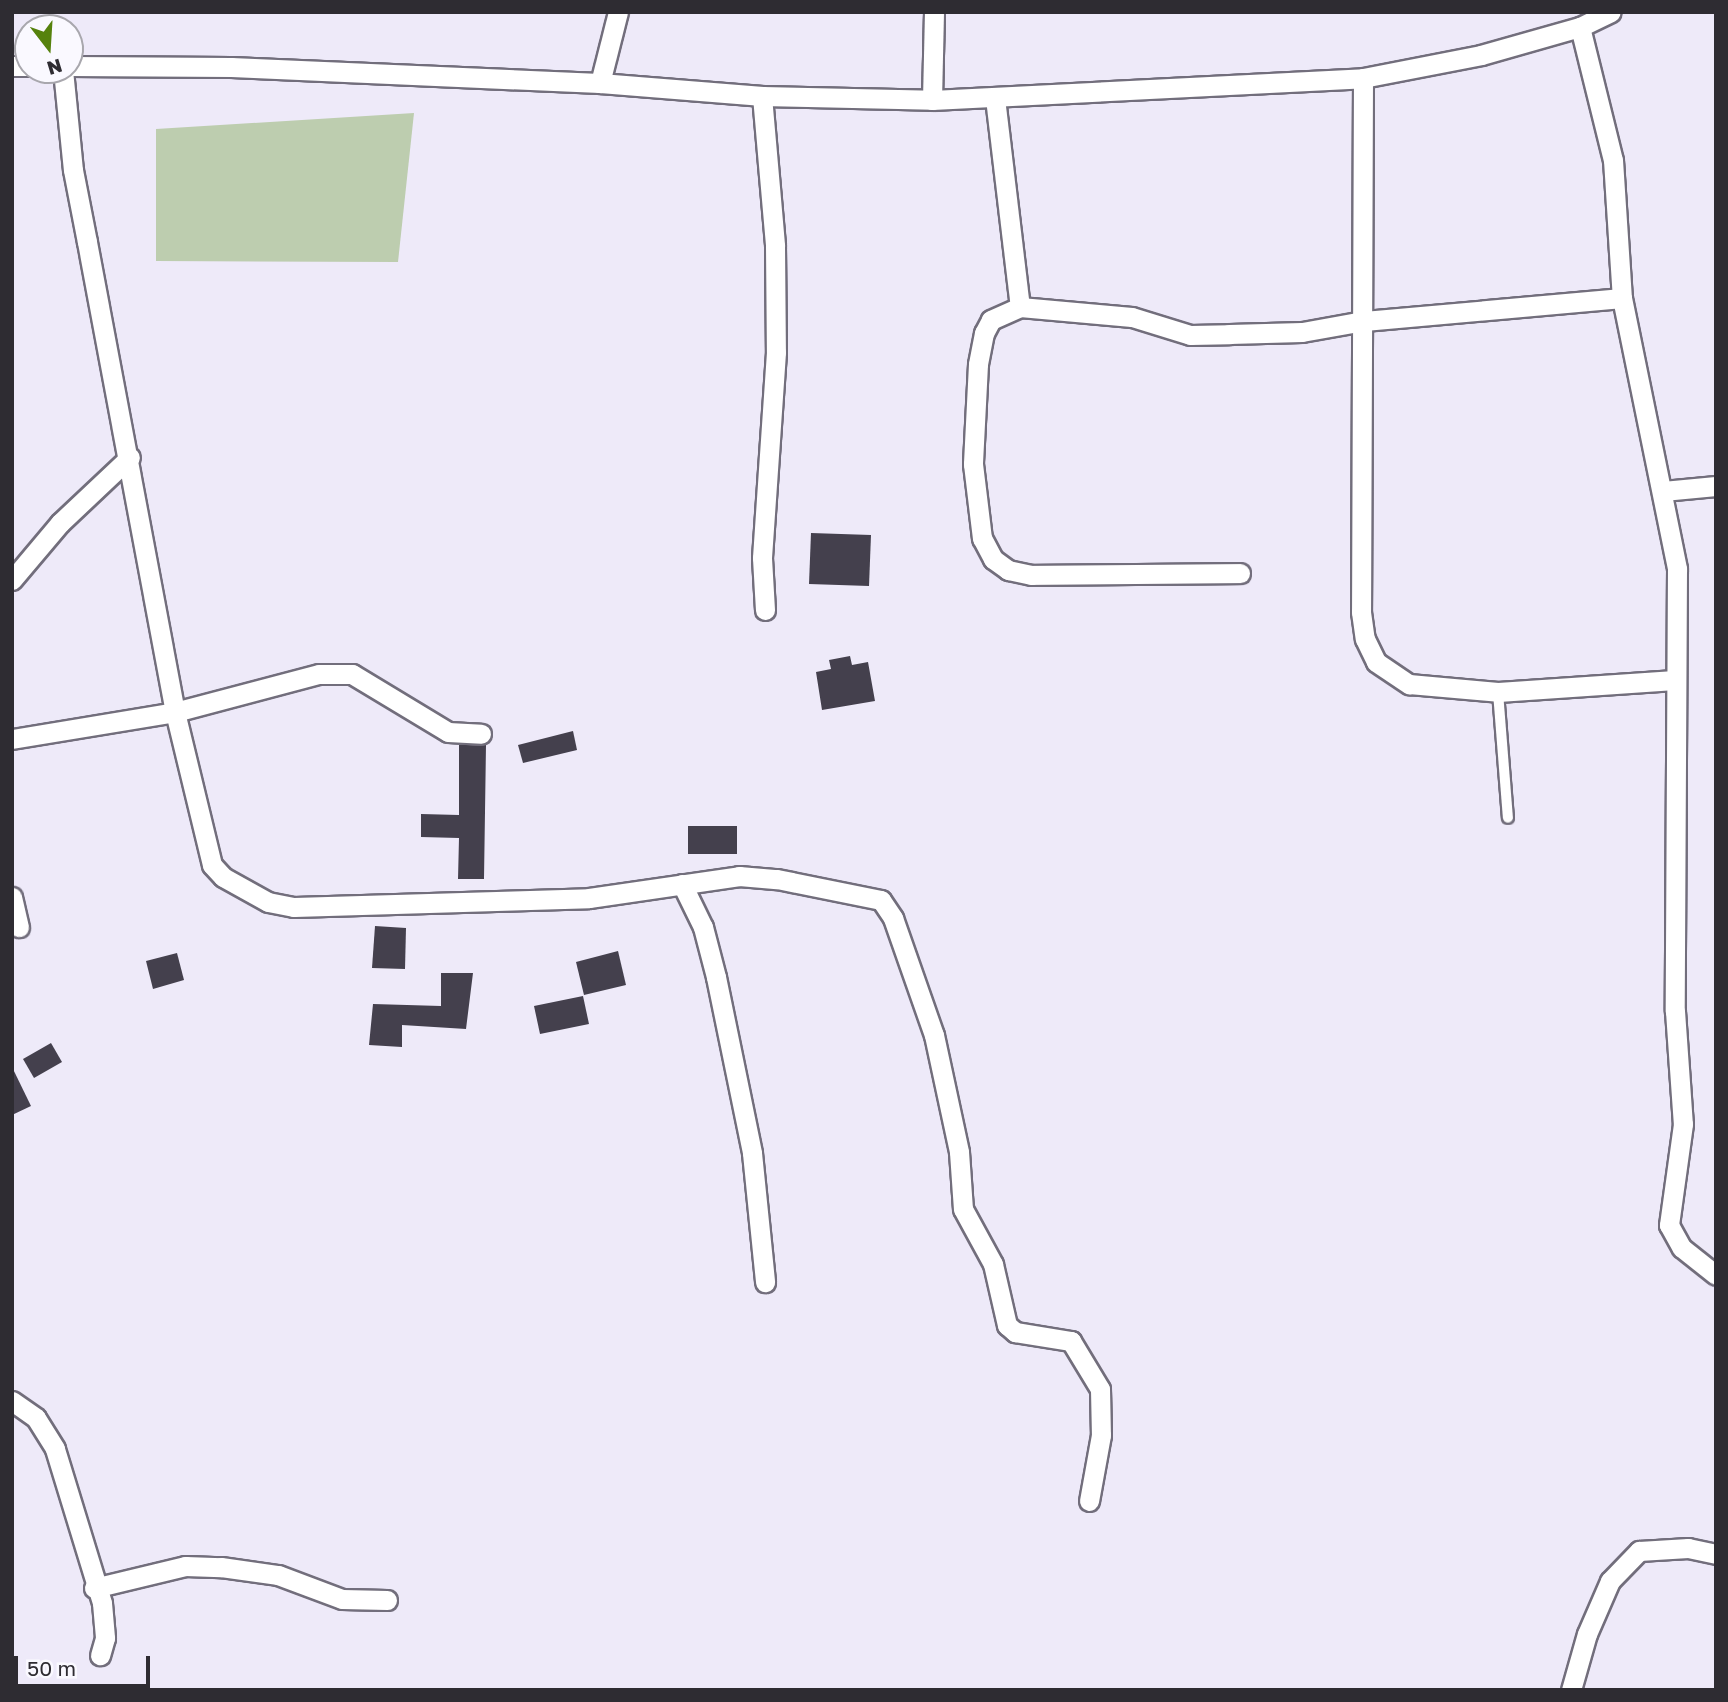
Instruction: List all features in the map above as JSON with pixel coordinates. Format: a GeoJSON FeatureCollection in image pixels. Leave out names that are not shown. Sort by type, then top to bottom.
{"type":"FeatureCollection","features":[{"type":"Feature","properties":{"kind":"street"},"geometry":{"type":"LineString","coordinates":[[600,83],[618,12]]}},
{"type":"Feature","properties":{"kind":"street"},"geometry":{"type":"LineString","coordinates":[[932,100],[934,12]]}},
{"type":"Feature","properties":{"kind":"street"},"geometry":{"type":"LineString","coordinates":[[84,66],[232,68],[600,83],[762,96],[932,100],[995,98],[1363,78],[1480,55],[1580,27],[1611,12]]}},
{"type":"Feature","properties":{"kind":"street"},"geometry":{"type":"LineString","coordinates":[[1580,27],[1613,160],[1622,298],[1677,569],[1675,1011],[1683,1124],[1669,1225],[1682,1248],[1716,1275]]}},
{"type":"Feature","properties":{"kind":"street"},"geometry":{"type":"LineString","coordinates":[[1363,78],[1362,612],[1365,639],[1376,662],[1409,684],[1498,692],[1675,680]]}},
{"type":"Feature","properties":{"kind":"street"},"geometry":{"type":"LineString","coordinates":[[64,84],[73,170],[130,457],[175,712],[212,865],[223,877],[268,902],[295,907],[502,904],[589,898],[739,876],[777,879],[881,900],[893,918],[934,1035],[959,1152],[963,1209],[993,1264],[1007,1325],[1015,1332],[1071,1341],[1100,1389],[1101,1435],[1089,1501]]}},
{"type":"Feature","properties":{"kind":"street"},"geometry":{"type":"LineString","coordinates":[[762,96],[775,246],[776,352],[762,558],[765,610]]}},
{"type":"Feature","properties":{"kind":"street"},"geometry":{"type":"LineString","coordinates":[[995,98],[1020,307]]}},
{"type":"Feature","properties":{"kind":"street"},"geometry":{"type":"LineString","coordinates":[[1240,573],[1031,575],[1009,570],[993,559],[982,538],[973,464],[978,364],[984,333],[991,320],[1020,307],[1072,315],[1132,317],[1190,335],[1302,332],[1364,321],[1622,298]]}},
{"type":"Feature","properties":{"kind":"street"},"geometry":{"type":"LineString","coordinates":[[12,580],[60,523],[130,457]]}},
{"type":"Feature","properties":{"kind":"street"},"geometry":{"type":"LineString","coordinates":[[1663,491],[1716,486]]}},
{"type":"Feature","properties":{"kind":"street"},"geometry":{"type":"LineString","coordinates":[[12,739],[175,712],[285,680],[352,674],[448,732],[481,734]]}},
{"type":"Feature","properties":{"kind":"street"},"geometry":{"type":"LineString","coordinates":[[682,884],[703,928],[716,977],[752,1153],[765,1282]]}},
{"type":"Feature","properties":{"kind":"street"},"geometry":{"type":"LineString","coordinates":[[12,897],[19,928]]}},
{"type":"Feature","properties":{"kind":"street"},"geometry":{"type":"LineString","coordinates":[[12,1401],[36,1418],[55,1449],[94,1588],[102,1603],[105,1638],[100,1655]]}},
{"type":"Feature","properties":{"kind":"street"},"geometry":{"type":"LineString","coordinates":[[1571,1690],[1587,1634],[1611,1581],[1639,1551],[1688,1548],[1716,1554]]}},
{"type":"Feature","properties":{"kind":"street"},"geometry":{"type":"LineString","coordinates":[[94,1588],[184,1566],[222,1567],[278,1575],[342,1599],[387,1600]]}},
{"type":"Feature","properties":{"kind":"lane"},"geometry":{"type":"LineString","coordinates":[[1498,692],[1508,818]]}},
{"type":"Feature","properties":{"kind":"green space"},"geometry":{"type":"Polygon","coordinates":[[[414,113],[398,262],[156,261],[156,129],[414,113]]]}},
{"type":"Feature","properties":{"kind":"building"},"geometry":{"type":"Polygon","coordinates":[[[811,533],[871,535],[869,586],[809,584],[811,533]]]}},
{"type":"Feature","properties":{"kind":"building"},"geometry":{"type":"Polygon","coordinates":[[[850,656],[852,665],[868,662],[875,701],[822,710],[816,672],[831,669],[829,660],[850,656]]]}},
{"type":"Feature","properties":{"kind":"building"},"geometry":{"type":"Polygon","coordinates":[[[573,731],[577,750],[523,763],[518,745],[573,731]]]}},
{"type":"Feature","properties":{"kind":"building"},"geometry":{"type":"Polygon","coordinates":[[[459,745],[486,745],[484,879],[458,879],[459,838],[421,837],[421,814],[459,815],[459,745]]]}},
{"type":"Feature","properties":{"kind":"building"},"geometry":{"type":"Polygon","coordinates":[[[688,826],[737,826],[737,854],[688,854],[688,826]]]}},
{"type":"Feature","properties":{"kind":"building"},"geometry":{"type":"Polygon","coordinates":[[[375,926],[406,928],[405,969],[372,968],[375,926]]]}},
{"type":"Feature","properties":{"kind":"building"},"geometry":{"type":"Polygon","coordinates":[[[618,951],[626,985],[584,995],[576,962],[618,951]]]}},
{"type":"Feature","properties":{"kind":"building"},"geometry":{"type":"Polygon","coordinates":[[[177,953],[184,980],[153,989],[146,961],[177,953]]]}},
{"type":"Feature","properties":{"kind":"building"},"geometry":{"type":"Polygon","coordinates":[[[441,973],[473,973],[466,1029],[402,1025],[402,1047],[369,1045],[373,1004],[441,1006],[441,973]]]}},
{"type":"Feature","properties":{"kind":"building"},"geometry":{"type":"Polygon","coordinates":[[[583,996],[589,1024],[540,1034],[534,1006],[583,996]]]}},
{"type":"Feature","properties":{"kind":"building"},"geometry":{"type":"Polygon","coordinates":[[[51,1043],[62,1062],[34,1078],[23,1059],[51,1043]]]}},
{"type":"Feature","properties":{"kind":"building"},"geometry":{"type":"Polygon","coordinates":[[[12,1067],[31,1106],[12,1115],[12,1067]]]}}]}
